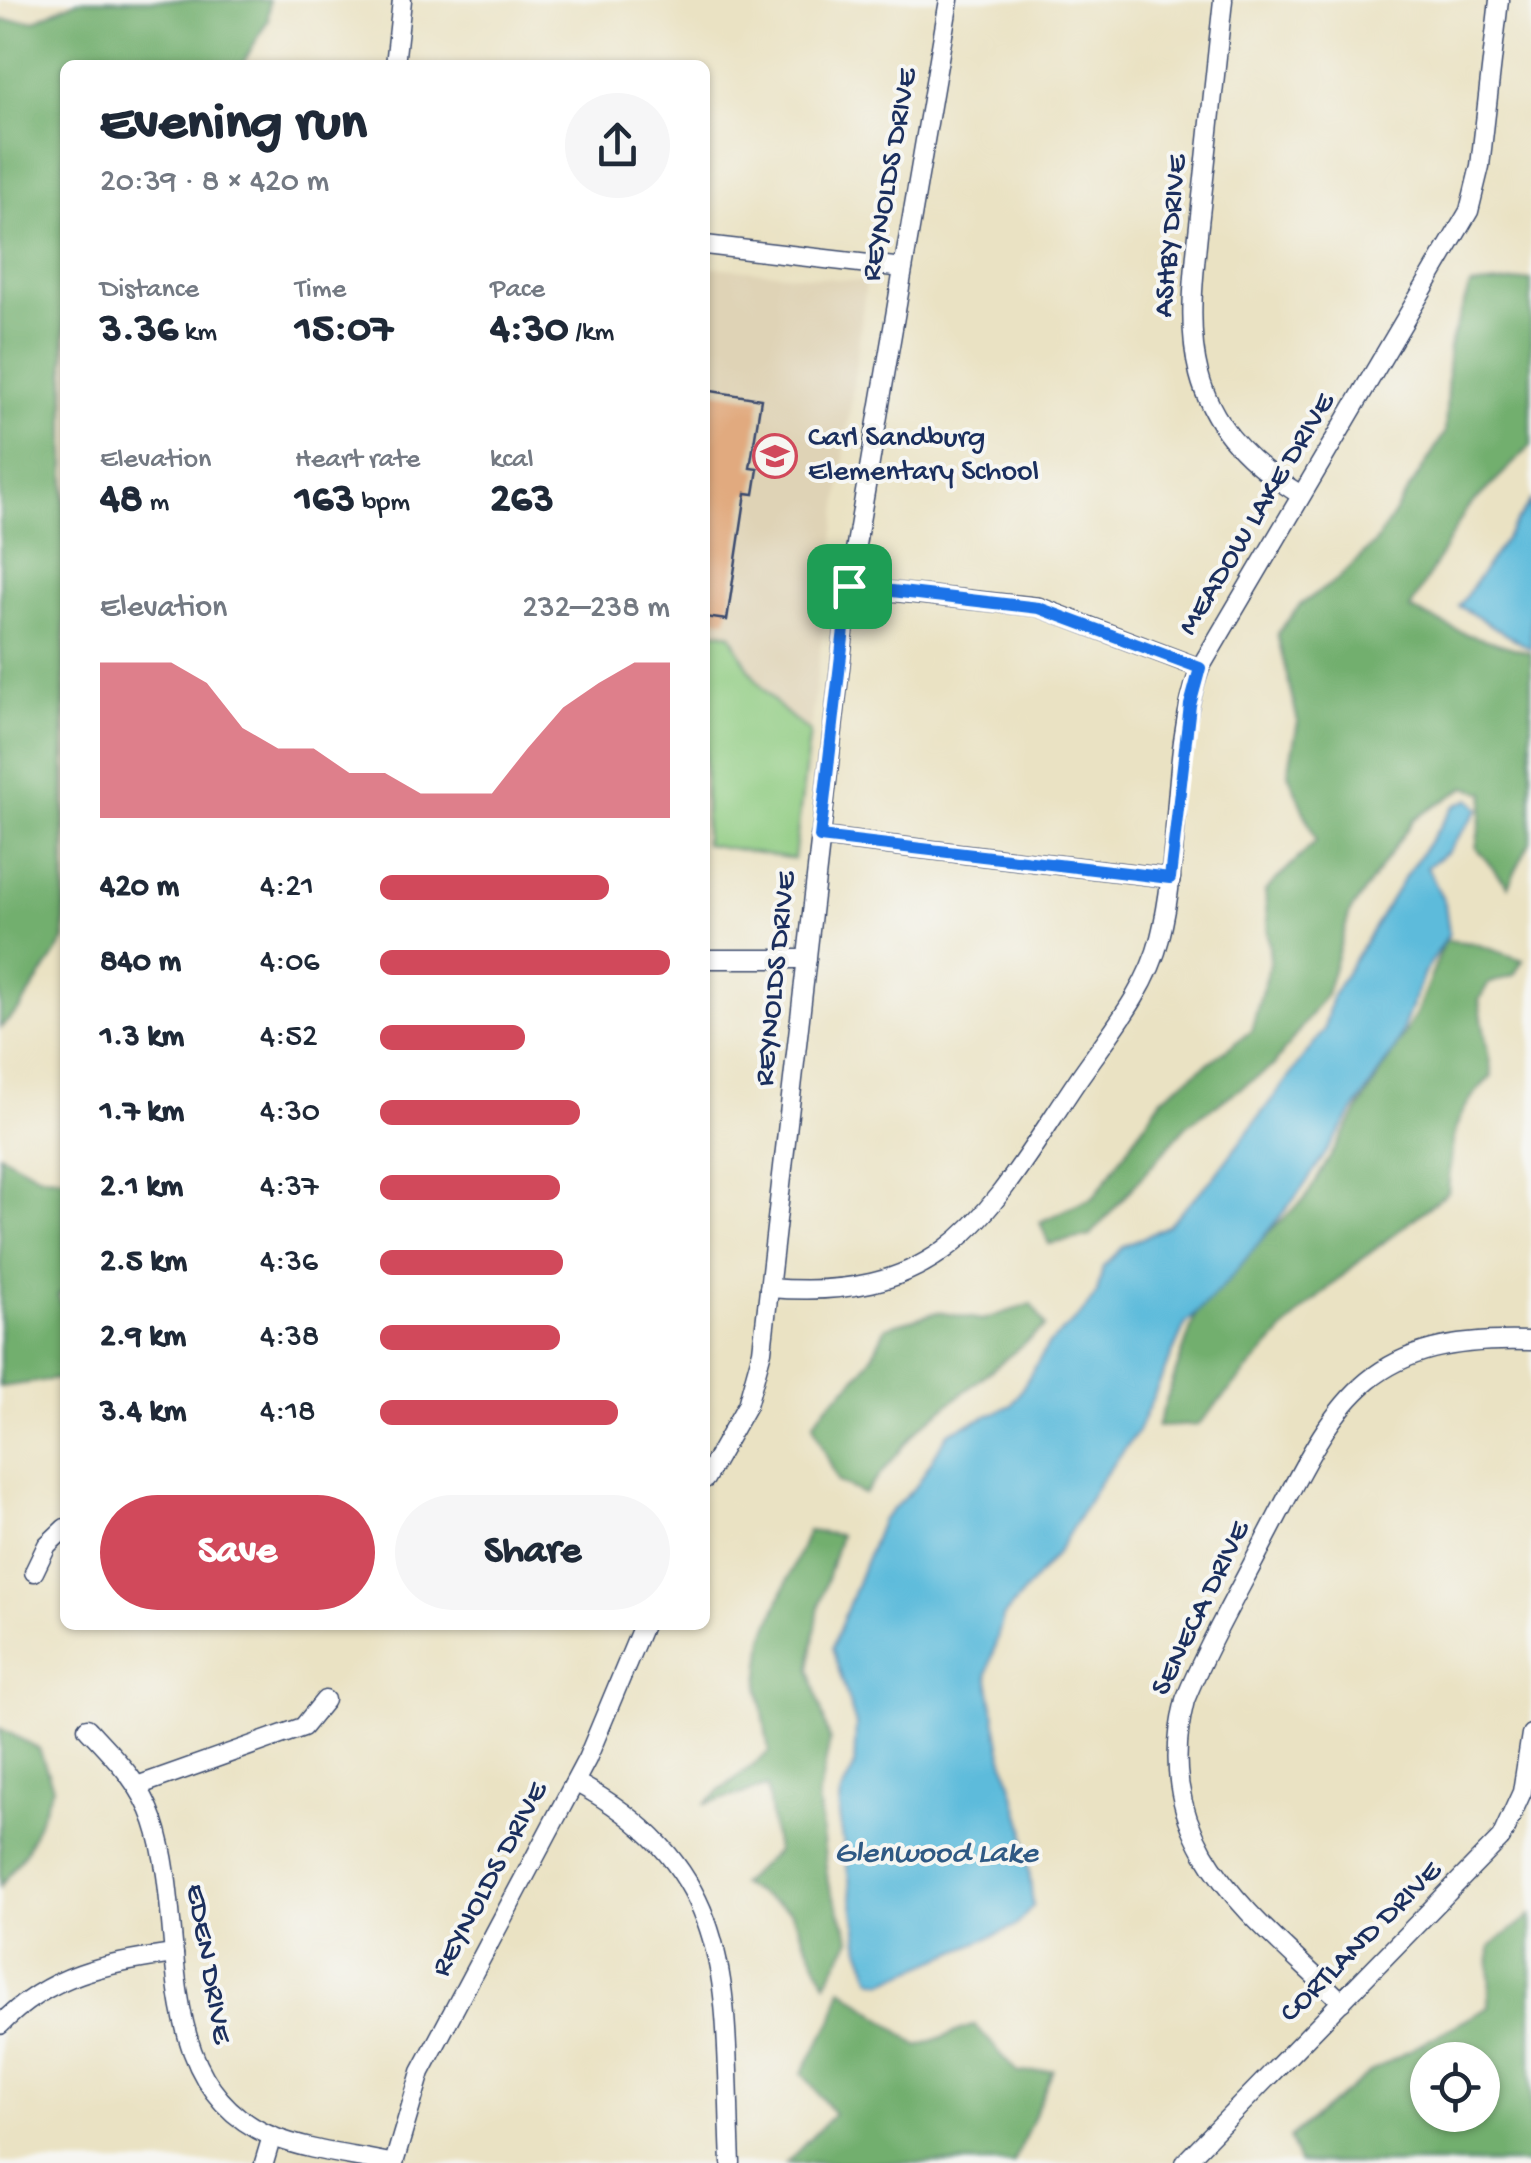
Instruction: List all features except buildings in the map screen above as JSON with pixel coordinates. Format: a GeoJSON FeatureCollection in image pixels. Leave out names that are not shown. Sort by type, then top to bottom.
{"type":"FeatureCollection","features":[{"type":"Feature","properties":{"kind":"street"},"geometry":{"type":"LineString","coordinates":[[396,60],[402,0]]}},
{"type":"Feature","properties":{"kind":"street","name":"REYNOLDS DRIVE"},"geometry":{"type":"LineString","coordinates":[[710,1469],[757,1377],[849,586],[949,0]]}},
{"type":"Feature","properties":{"kind":"street","name":"ASHBY DRIVE"},"geometry":{"type":"LineString","coordinates":[[1223,0],[1191,300],[1194,362],[1203,390],[1232,439],[1254,464],[1301,495]]}},
{"type":"Feature","properties":{"kind":"street","name":"MEADOW LAKE DRIVE"},"geometry":{"type":"LineString","coordinates":[[769,1288],[833,1292],[896,1278],[925,1264],[974,1227],[999,1196],[1146,974],[1159,942],[1190,705],[1200,668],[1469,210],[1480,166],[1498,0]]}},
{"type":"Feature","properties":{"kind":"street"},"geometry":{"type":"LineString","coordinates":[[710,246],[903,268]]}},
{"type":"Feature","properties":{"kind":"street"},"geometry":{"type":"LineString","coordinates":[[849,586],[1039,608],[1200,668]]}},
{"type":"Feature","properties":{"kind":"street"},"geometry":{"type":"LineString","coordinates":[[820,837],[1170,878]]}},
{"type":"Feature","properties":{"kind":"street"},"geometry":{"type":"LineString","coordinates":[[710,959],[807,959]]}},
{"type":"Feature","properties":{"kind":"street","name":"SENECA DRIVE"},"geometry":{"type":"LineString","coordinates":[[1342,2002],[1231,1892],[1196,1846],[1177,1789],[1177,1730],[1184,1700],[1317,1440],[1357,1388],[1406,1356],[1434,1346],[1463,1340],[1531,1341]]}},
{"type":"Feature","properties":{"kind":"street"},"geometry":{"type":"LineString","coordinates":[[34,1572],[48,1545],[60,1533]]}},
{"type":"Feature","properties":{"kind":"street","name":"REYNOLDS DRIVE"},"geometry":{"type":"LineString","coordinates":[[392,2163],[406,2114],[439,2035],[575,1782],[641,1630]]}},
{"type":"Feature","properties":{"kind":"street"},"geometry":{"type":"LineString","coordinates":[[138,1786],[304,1726],[325,1700]]}},
{"type":"Feature","properties":{"kind":"street","name":"EDEN DRIVE"},"geometry":{"type":"LineString","coordinates":[[88,1728],[138,1786],[160,1847],[186,2032],[199,2069],[232,2111],[272,2136],[392,2163]]}},
{"type":"Feature","properties":{"kind":"street","name":"CORTLAND DRIVE"},"geometry":{"type":"LineString","coordinates":[[1184,2163],[1501,1838],[1522,1792],[1531,1734]]}},
{"type":"Feature","properties":{"kind":"street"},"geometry":{"type":"LineString","coordinates":[[575,1782],[629,1814],[653,1835],[683,1872],[706,1915],[722,1980],[731,2163]]}},
{"type":"Feature","properties":{"kind":"street"},"geometry":{"type":"LineString","coordinates":[[0,2025],[37,1992],[63,1978],[106,1964],[174,1954]]}},
{"type":"Feature","properties":{"kind":"street"},"geometry":{"type":"LineString","coordinates":[[264,2163],[272,2136]]}},
{"type":"Feature","properties":{"kind":"shaded area","name":"Carl Sandburg Elementary School"},"geometry":{"type":"Polygon","coordinates":[[[710,266],[866,282],[810,732],[777,709],[748,672],[731,635],[710,631],[710,266]]]}},
{"type":"Feature","properties":{"kind":"green space"},"geometry":{"type":"Polygon","coordinates":[[[78,0],[269,0],[268,20],[245,60],[60,60],[60,948],[20,1009],[0,1028],[0,20],[34,21],[78,0]]]}},
{"type":"Feature","properties":{"kind":"green space"},"geometry":{"type":"Polygon","coordinates":[[[1531,280],[1531,446],[1466,510],[1410,609],[1466,634],[1531,653],[1531,840],[1508,886],[1476,848],[1485,793],[1466,787],[1414,819],[1350,912],[1326,994],[1273,1066],[1188,1124],[1090,1236],[1049,1244],[1040,1222],[1094,1197],[1163,1097],[1251,1031],[1270,962],[1265,891],[1316,841],[1288,773],[1298,722],[1277,634],[1300,605],[1338,579],[1376,542],[1445,433],[1449,347],[1470,286],[1531,280]]]}},
{"type":"Feature","properties":{"kind":"green space"},"geometry":{"type":"Polygon","coordinates":[[[710,631],[731,634],[763,689],[810,732],[794,859],[710,845],[710,631]]]}},
{"type":"Feature","properties":{"kind":"green space"},"geometry":{"type":"Polygon","coordinates":[[[1445,940],[1473,943],[1523,960],[1514,975],[1488,984],[1479,1000],[1492,1076],[1468,1102],[1456,1128],[1448,1192],[1298,1315],[1198,1425],[1157,1427],[1204,1290],[1305,1199],[1416,1014],[1445,940]]]}},
{"type":"Feature","properties":{"kind":"green space"},"geometry":{"type":"Polygon","coordinates":[[[0,1154],[38,1175],[60,1177],[60,1379],[0,1387],[0,1154]]]}},
{"type":"Feature","properties":{"kind":"green space"},"geometry":{"type":"Polygon","coordinates":[[[1032,1304],[1045,1327],[919,1428],[864,1494],[838,1482],[813,1424],[861,1372],[886,1327],[938,1312],[982,1320],[1032,1304]]]}},
{"type":"Feature","properties":{"kind":"green space"},"geometry":{"type":"Polygon","coordinates":[[[808,1531],[840,1535],[819,1606],[810,1669],[830,1741],[818,1798],[828,1883],[851,1939],[826,1983],[791,1911],[740,1884],[776,1852],[767,1787],[704,1804],[769,1752],[759,1684],[764,1637],[808,1531]]]}},
{"type":"Feature","properties":{"kind":"green space"},"geometry":{"type":"Polygon","coordinates":[[[0,1728],[39,1749],[53,1787],[26,1851],[0,1887],[0,1728]]]}},
{"type":"Feature","properties":{"kind":"green space"},"geometry":{"type":"Polygon","coordinates":[[[1531,1915],[1531,2163],[1299,2163],[1289,2138],[1372,2071],[1410,2050],[1410,2132],[1500,2132],[1500,2042],[1425,2042],[1489,2007],[1490,1947],[1531,1915]]]}},
{"type":"Feature","properties":{"kind":"green space"},"geometry":{"type":"Polygon","coordinates":[[[842,1988],[918,2046],[975,2025],[1018,2073],[1053,2070],[1014,2163],[786,2163],[834,2114],[802,2073],[832,2021],[842,1988]]]}},
{"type":"Feature","properties":{"kind":"water"},"geometry":{"type":"Polygon","coordinates":[[[1531,501],[1531,649],[1459,606],[1531,501]]]}},
{"type":"Feature","properties":{"kind":"water","name":"Glenwood Lake"},"geometry":{"type":"Polygon","coordinates":[[[1470,799],[1479,809],[1448,851],[1427,867],[1445,904],[1449,934],[1424,973],[1396,1047],[1302,1189],[1228,1281],[1185,1325],[1138,1431],[1099,1483],[1057,1553],[1003,1617],[987,1674],[1001,1750],[1024,1827],[1033,1906],[1016,1926],[884,1982],[872,1979],[860,1948],[839,1815],[841,1793],[854,1768],[856,1725],[832,1648],[881,1521],[918,1484],[948,1433],[1012,1405],[1048,1345],[1080,1316],[1097,1293],[1103,1267],[1123,1247],[1167,1226],[1214,1177],[1324,1030],[1332,996],[1404,878],[1454,806],[1470,799]]]}},
{"type":"Feature","properties":{"kind":"place","name":"Carl Sandburg Elementary School"},"geometry":{"type":"Point","coordinates":[775,456]}},
{"type":"Feature","properties":{"kind":"route"},"geometry":{"type":"LineString","coordinates":[[849,586],[1039,608],[1200,668],[1190,705],[1170,878],[820,837],[849,586]]}}]}
